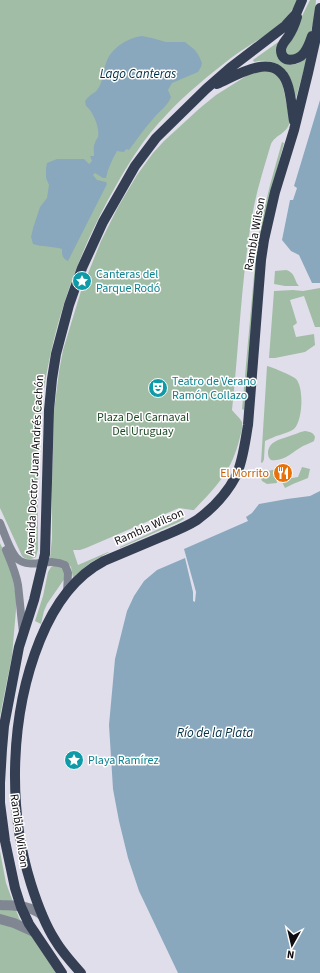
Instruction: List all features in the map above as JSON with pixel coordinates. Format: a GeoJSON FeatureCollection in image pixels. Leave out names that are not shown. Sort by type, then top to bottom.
{"type":"FeatureCollection","features":[{"type":"Feature","properties":{"kind":"main road"},"geometry":{"type":"LineString","coordinates":[[301,3],[294,26],[283,43],[281,49],[284,58],[292,61],[299,58],[304,53],[319,19]]}},
{"type":"Feature","properties":{"kind":"main road","name":"Avenida Doctor Juan Andrés Cachón"},"geometry":{"type":"LineString","coordinates":[[24,633],[45,554],[49,410],[56,354],[69,305],[82,268],[119,192],[135,166],[156,138],[206,89],[230,68],[285,26],[296,14],[301,3]]}},
{"type":"Feature","properties":{"kind":"main road","name":"Rambla Wilson"},"geometry":{"type":"LineString","coordinates":[[81,973],[55,941],[42,915],[24,860],[18,818],[15,774],[17,735],[24,690],[32,661],[44,629],[67,593],[79,578],[94,566],[184,527],[197,519],[218,501],[236,476],[240,466],[248,425],[261,260],[264,240],[275,192],[295,126],[308,73],[320,8]]}},
{"type":"Feature","properties":{"kind":"main road"},"geometry":{"type":"LineString","coordinates":[[206,89],[253,68],[261,66],[275,68],[285,77],[288,85],[295,126]]}},
{"type":"Feature","properties":{"kind":"main road","name":"Rambla Wilson"},"geometry":{"type":"LineString","coordinates":[[24,633],[19,648],[4,726],[1,749],[1,809],[8,854],[15,888],[21,907],[29,924],[62,973]]}},
{"type":"Feature","properties":{"kind":"street"},"geometry":{"type":"LineString","coordinates":[[0,523],[14,555],[19,560],[32,564],[57,562],[65,565],[68,573],[67,593]]}},
{"type":"Feature","properties":{"kind":"street"},"geometry":{"type":"LineString","coordinates":[[0,537],[12,561],[18,584],[20,611],[24,633]]}},
{"type":"Feature","properties":{"kind":"street"},"geometry":{"type":"LineString","coordinates":[[0,905],[35,910],[42,915]]}},
{"type":"Feature","properties":{"kind":"street"},"geometry":{"type":"LineString","coordinates":[[0,919],[14,923],[34,932]]}},
{"type":"Feature","properties":{"kind":"green space"},"geometry":{"type":"Polygon","coordinates":[[[0,0],[298,0],[285,19],[277,27],[240,51],[198,84],[159,123],[150,133],[128,165],[96,223],[85,247],[67,295],[59,320],[47,370],[39,433],[38,549],[36,557],[30,559],[22,556],[0,508],[0,0]]]}},
{"type":"Feature","properties":{"kind":"green space"},"geometry":{"type":"Polygon","coordinates":[[[310,0],[316,0],[314,18],[309,36],[302,48],[294,56],[286,55],[286,45],[310,0]]]}},
{"type":"Feature","properties":{"kind":"green space"},"geometry":{"type":"Polygon","coordinates":[[[281,40],[287,64],[301,62],[309,51],[296,98],[291,80],[281,66],[271,62],[254,62],[253,60],[281,40]]]}},
{"type":"Feature","properties":{"kind":"green space","name":"Plaza Del Carnaval Del Uruguay"},"geometry":{"type":"Polygon","coordinates":[[[264,70],[277,74],[283,86],[290,122],[286,130],[271,144],[258,189],[248,241],[232,410],[242,422],[237,449],[223,477],[194,510],[179,508],[86,548],[73,550],[78,565],[109,552],[90,563],[73,578],[71,567],[68,563],[50,559],[52,538],[54,411],[63,350],[81,291],[101,241],[118,207],[137,175],[153,153],[164,141],[216,95],[251,73],[264,70]]]}},
{"type":"Feature","properties":{"kind":"green space"},"geometry":{"type":"Polygon","coordinates":[[[282,142],[284,143],[266,211],[251,331],[244,410],[242,409],[257,244],[270,185],[282,142]]]}},
{"type":"Feature","properties":{"kind":"green space"},"geometry":{"type":"Polygon","coordinates":[[[286,270],[292,273],[299,286],[274,284],[275,271],[286,270]]]}},
{"type":"Feature","properties":{"kind":"green space"},"geometry":{"type":"Polygon","coordinates":[[[320,288],[320,327],[315,327],[304,296],[290,300],[297,323],[293,326],[296,337],[314,334],[315,345],[305,352],[269,358],[274,291],[303,291],[320,288]]]}},
{"type":"Feature","properties":{"kind":"green space"},"geometry":{"type":"Polygon","coordinates":[[[267,366],[296,379],[299,383],[300,389],[301,411],[297,425],[294,429],[265,441],[264,459],[261,463],[267,366]]]}},
{"type":"Feature","properties":{"kind":"green space"},"geometry":{"type":"Polygon","coordinates":[[[305,431],[313,434],[315,437],[314,441],[280,460],[270,459],[268,456],[268,451],[273,443],[305,431]]]}},
{"type":"Feature","properties":{"kind":"green space"},"geometry":{"type":"Polygon","coordinates":[[[302,467],[310,469],[308,478],[285,488],[281,480],[298,477],[302,467]]]}},
{"type":"Feature","properties":{"kind":"green space"},"geometry":{"type":"Polygon","coordinates":[[[277,469],[277,483],[267,484],[262,481],[259,473],[277,469]]]}},
{"type":"Feature","properties":{"kind":"green space"},"geometry":{"type":"Polygon","coordinates":[[[182,517],[184,519],[179,522],[120,548],[178,520],[182,517]]]}},
{"type":"Feature","properties":{"kind":"green space"},"geometry":{"type":"Polygon","coordinates":[[[0,543],[10,564],[16,596],[16,610],[12,656],[0,716],[0,543]]]}},
{"type":"Feature","properties":{"kind":"green space"},"geometry":{"type":"Polygon","coordinates":[[[57,565],[64,568],[65,578],[47,604],[41,624],[35,621],[43,596],[48,572],[51,567],[57,565]]]}},
{"type":"Feature","properties":{"kind":"green space"},"geometry":{"type":"Polygon","coordinates":[[[0,851],[6,883],[19,918],[57,973],[0,973],[0,851]]]}},
{"type":"Feature","properties":{"kind":"water","name":"Lago Canteras"},"geometry":{"type":"Polygon","coordinates":[[[142,36],[166,42],[185,42],[195,50],[199,56],[202,63],[201,67],[198,72],[172,83],[168,90],[171,97],[168,103],[155,116],[129,150],[126,149],[123,152],[117,151],[110,164],[106,178],[103,178],[95,173],[93,175],[97,180],[106,182],[107,184],[68,261],[63,256],[62,249],[33,244],[31,237],[40,207],[47,198],[49,185],[46,178],[47,163],[57,159],[84,159],[89,164],[92,161],[90,156],[94,156],[94,146],[98,137],[98,129],[85,101],[89,96],[96,92],[99,87],[108,58],[116,48],[125,41],[142,36]]]}},
{"type":"Feature","properties":{"kind":"water"},"geometry":{"type":"Polygon","coordinates":[[[320,100],[320,283],[312,283],[299,255],[291,251],[282,240],[290,200],[293,200],[297,188],[294,186],[320,100]]]}},
{"type":"Feature","properties":{"kind":"water","name":"Río de la Plata"},"geometry":{"type":"Polygon","coordinates":[[[320,491],[320,973],[178,973],[139,891],[128,858],[113,789],[109,725],[115,659],[127,611],[134,596],[144,581],[157,570],[185,558],[193,592],[193,601],[195,602],[196,592],[184,549],[248,521],[246,517],[252,513],[259,504],[310,496],[320,491]]]}},
{"type":"Feature","properties":{"kind":"place","name":"Canteras del Parque Rodó"},"geometry":{"type":"Point","coordinates":[82,281]}},
{"type":"Feature","properties":{"kind":"place","name":"Teatro de Verano Ramón Collazo"},"geometry":{"type":"Point","coordinates":[158,388]}},
{"type":"Feature","properties":{"kind":"place","name":"El Morrito"},"geometry":{"type":"Point","coordinates":[283,473]}},
{"type":"Feature","properties":{"kind":"place","name":"Playa Ramírez"},"geometry":{"type":"Point","coordinates":[74,760]}}]}
